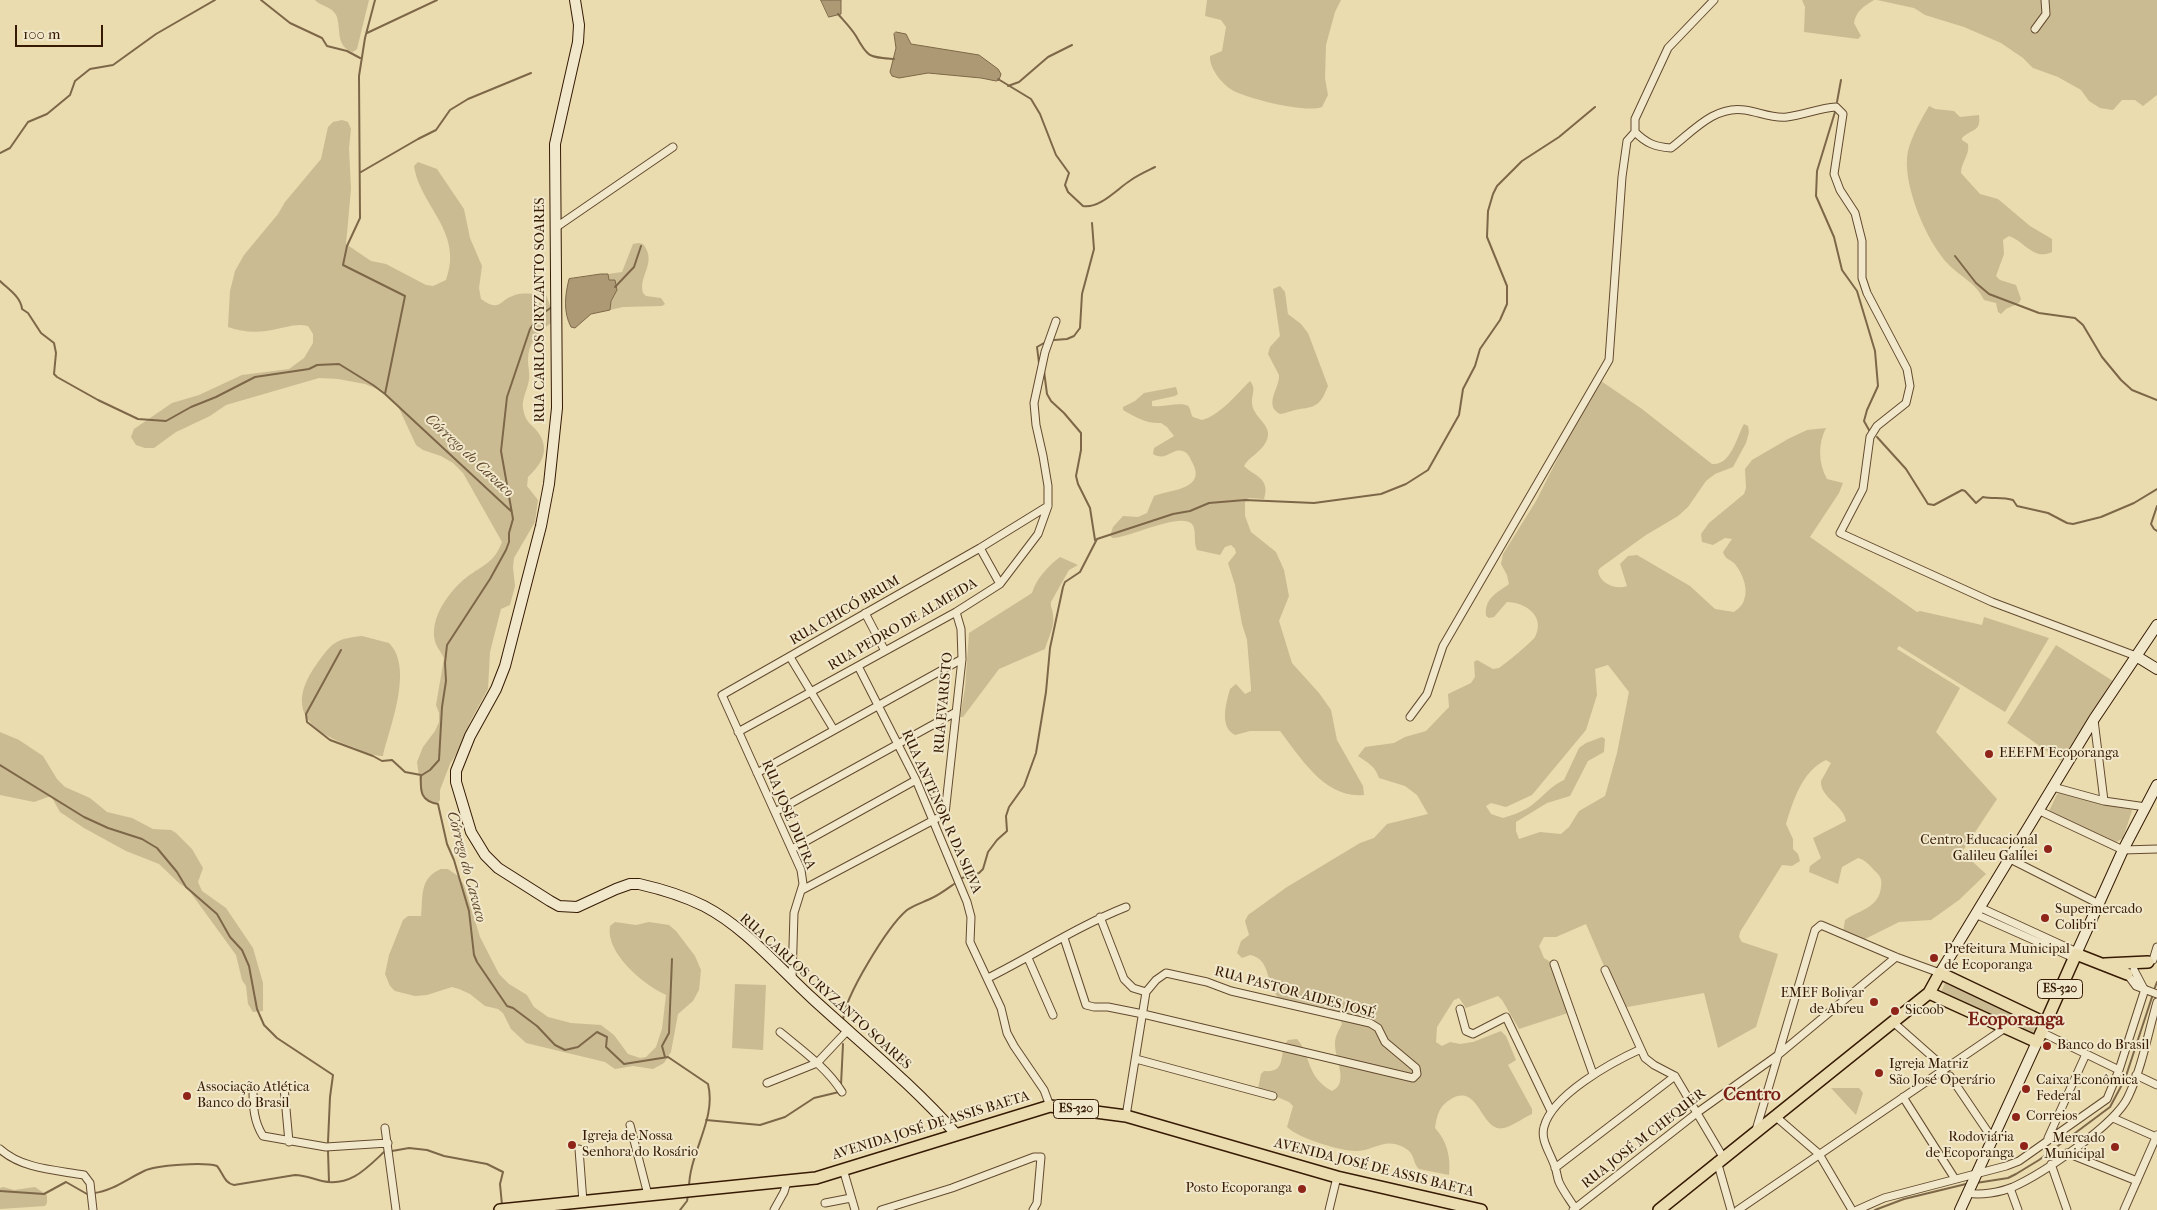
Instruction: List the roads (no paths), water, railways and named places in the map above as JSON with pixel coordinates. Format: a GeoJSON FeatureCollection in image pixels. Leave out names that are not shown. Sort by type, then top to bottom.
{"type":"FeatureCollection","features":[{"type":"Feature","properties":{"kind":"main road"},"geometry":{"type":"LineString","coordinates":[[2075,955],[2101,964],[2129,968],[2153,960]]}},
{"type":"Feature","properties":{"kind":"main road","name":"ES-320"},"geometry":{"type":"LineString","coordinates":[[1940,973],[2041,1032],[2075,955]]}},
{"type":"Feature","properties":{"kind":"main road"},"geometry":{"type":"LineString","coordinates":[[1659,1210],[1720,1159],[1929,993],[1940,973]]}},
{"type":"Feature","properties":{"kind":"main road"},"geometry":{"type":"LineString","coordinates":[[1929,993],[2005,1028],[2041,1032]]}},
{"type":"Feature","properties":{"kind":"main road","name":"AVENIDA JOSÉ DE ASSIS BAETA"},"geometry":{"type":"LineString","coordinates":[[500,1210],[816,1178],[1050,1106],[1126,1116],[1337,1177],[1456,1207],[1481,1210]]}},
{"type":"Feature","properties":{"kind":"street","name":"RUA CARLOS CRYZANTO SOARES"},"geometry":{"type":"LineString","coordinates":[[575,0],[579,26],[578,42],[555,144],[557,408],[549,484],[541,526],[506,666],[496,689],[470,736],[456,771],[457,792],[471,832],[485,856],[498,868],[559,906],[577,907],[616,888],[630,884],[649,886],[704,906],[742,932],[935,1111],[956,1134]]}},
{"type":"Feature","properties":{"kind":"street"},"geometry":{"type":"LineString","coordinates":[[1714,0],[1668,48],[1635,119],[1635,132],[1645,142],[1658,147],[1671,148],[1708,118],[1727,110],[1743,110],[1786,117],[1820,108],[1836,107],[1842,114],[1834,174],[1840,190],[1855,213],[1862,241],[1862,278],[1867,293],[1907,369],[1910,386],[1906,403],[1877,426],[1870,437],[1863,489],[1840,532],[1992,602],[2136,656],[2157,669]]}},
{"type":"Feature","properties":{"kind":"street"},"geometry":{"type":"LineString","coordinates":[[2035,29],[2046,14],[2045,0]]}},
{"type":"Feature","properties":{"kind":"street"},"geometry":{"type":"LineString","coordinates":[[1410,716],[1427,694],[1443,646],[1609,360],[1626,141],[1635,132]]}},
{"type":"Feature","properties":{"kind":"street"},"geometry":{"type":"LineString","coordinates":[[555,228],[673,147]]}},
{"type":"Feature","properties":{"kind":"street"},"geometry":{"type":"LineString","coordinates":[[1048,506],[1048,486],[1044,456],[1036,425],[1034,403],[1045,352],[1056,322]]}},
{"type":"Feature","properties":{"kind":"street","name":"RUA CHICÓ BRUM"},"geometry":{"type":"LineString","coordinates":[[722,695],[980,548],[1048,506]]}},
{"type":"Feature","properties":{"kind":"street","name":"RUA PEDRO DE ALMEIDA"},"geometry":{"type":"LineString","coordinates":[[738,732],[956,612],[1000,584],[1038,534],[1048,506]]}},
{"type":"Feature","properties":{"kind":"street"},"geometry":{"type":"LineString","coordinates":[[980,548],[1000,584]]}},
{"type":"Feature","properties":{"kind":"street","name":"RUA EVARISTO"},"geometry":{"type":"LineString","coordinates":[[934,821],[945,814],[962,659],[961,629],[956,612]]}},
{"type":"Feature","properties":{"kind":"street"},"geometry":{"type":"LineString","coordinates":[[865,613],[885,651]]}},
{"type":"Feature","properties":{"kind":"street"},"geometry":{"type":"LineString","coordinates":[[1756,1132],[1815,930],[1821,925],[1896,957],[1940,973],[1977,910],[2040,811],[2094,719],[2157,624]]}},
{"type":"Feature","properties":{"kind":"street"},"geometry":{"type":"LineString","coordinates":[[790,656],[834,730]]}},
{"type":"Feature","properties":{"kind":"street"},"geometry":{"type":"LineString","coordinates":[[757,773],[962,659]]}},
{"type":"Feature","properties":{"kind":"street","name":"RUA ANTENOR R DA SILVA"},"geometry":{"type":"LineString","coordinates":[[858,666],[898,743],[934,821],[967,902],[971,917],[970,942],[1001,1008],[1010,1039],[1044,1090],[1050,1106]]}},
{"type":"Feature","properties":{"kind":"street","name":"RUA JOSÉ DUTRA"},"geometry":{"type":"LineString","coordinates":[[722,695],[801,870],[802,890],[794,913],[792,980]]}},
{"type":"Feature","properties":{"kind":"street"},"geometry":{"type":"LineString","coordinates":[[775,812],[956,712]]}},
{"type":"Feature","properties":{"kind":"street"},"geometry":{"type":"LineString","coordinates":[[2094,719],[2104,801]]}},
{"type":"Feature","properties":{"kind":"street"},"geometry":{"type":"LineString","coordinates":[[792,849],[916,780]]}},
{"type":"Feature","properties":{"kind":"street"},"geometry":{"type":"LineString","coordinates":[[1977,910],[2075,955],[2123,850],[2151,802],[2157,785]]}},
{"type":"Feature","properties":{"kind":"street"},"geometry":{"type":"LineString","coordinates":[[2053,787],[2104,801],[2151,802]]}},
{"type":"Feature","properties":{"kind":"street"},"geometry":{"type":"LineString","coordinates":[[2040,811],[2123,850],[2157,849]]}},
{"type":"Feature","properties":{"kind":"street"},"geometry":{"type":"LineString","coordinates":[[802,890],[934,821]]}},
{"type":"Feature","properties":{"kind":"street"},"geometry":{"type":"LineString","coordinates":[[2010,859],[2099,904]]}},
{"type":"Feature","properties":{"kind":"street"},"geometry":{"type":"LineString","coordinates":[[988,978],[1028,958],[1100,917],[1126,907]]}},
{"type":"Feature","properties":{"kind":"street"},"geometry":{"type":"LineString","coordinates":[[1100,917],[1124,979],[1133,988],[1146,992],[1126,1116]]}},
{"type":"Feature","properties":{"kind":"street"},"geometry":{"type":"LineString","coordinates":[[1064,938],[1086,1005],[1143,1014]]}},
{"type":"Feature","properties":{"kind":"street"},"geometry":{"type":"LineString","coordinates":[[2153,960],[2157,947]]}},
{"type":"Feature","properties":{"kind":"street","name":"RUA JOSÉ M CHEQUER"},"geometry":{"type":"LineString","coordinates":[[1574,1209],[1698,1112],[1778,1055],[1896,957]]}},
{"type":"Feature","properties":{"kind":"street"},"geometry":{"type":"LineString","coordinates":[[1028,958],[1053,1015]]}},
{"type":"Feature","properties":{"kind":"street"},"geometry":{"type":"LineString","coordinates":[[1554,964],[1593,1074]]}},
{"type":"Feature","properties":{"kind":"street"},"geometry":{"type":"LineString","coordinates":[[2129,968],[2136,986],[2157,994]]}},
{"type":"Feature","properties":{"kind":"street"},"geometry":{"type":"LineString","coordinates":[[1605,970],[1645,1058],[1675,1076],[1698,1112],[1720,1159],[1730,1210]]}},
{"type":"Feature","properties":{"kind":"street","name":"RUA PASTOR AIDES JOSÉ"},"geometry":{"type":"LineString","coordinates":[[1143,1014],[1414,1078],[1417,1074],[1416,1068],[1385,1042],[1378,1028],[1370,1023],[1231,991],[1207,982],[1166,973],[1156,980],[1146,992]]}},
{"type":"Feature","properties":{"kind":"street"},"geometry":{"type":"LineString","coordinates":[[1857,1210],[1884,1198],[2019,1161],[2107,1099],[2119,1070],[2145,989]]}},
{"type":"Feature","properties":{"kind":"street"},"geometry":{"type":"LineString","coordinates":[[1965,1204],[1975,1195],[2010,1188],[2051,1164],[2113,1118],[2128,1096],[2136,1075],[2157,1002]]}},
{"type":"Feature","properties":{"kind":"street"},"geometry":{"type":"LineString","coordinates":[[1460,1008],[1466,1031],[1473,1034],[1506,1017],[1551,1111]]}},
{"type":"Feature","properties":{"kind":"street"},"geometry":{"type":"LineString","coordinates":[[1893,1022],[1945,1068]]}},
{"type":"Feature","properties":{"kind":"street"},"geometry":{"type":"LineString","coordinates":[[1738,1210],[2005,1028]]}},
{"type":"Feature","properties":{"kind":"street"},"geometry":{"type":"LineString","coordinates":[[767,1083],[817,1063],[848,1030]]}},
{"type":"Feature","properties":{"kind":"street"},"geometry":{"type":"LineString","coordinates":[[780,1032],[817,1063],[835,1081],[842,1092]]}},
{"type":"Feature","properties":{"kind":"street"},"geometry":{"type":"LineString","coordinates":[[1965,1204],[1976,1174],[2041,1032],[2119,1070]]}},
{"type":"Feature","properties":{"kind":"street"},"geometry":{"type":"LineString","coordinates":[[1574,1209],[1558,1182],[1555,1168],[1544,1140],[1544,1128],[1551,1111],[1593,1074],[1641,1049]]}},
{"type":"Feature","properties":{"kind":"street"},"geometry":{"type":"LineString","coordinates":[[2048,1140],[2086,1054]]}},
{"type":"Feature","properties":{"kind":"street"},"geometry":{"type":"LineString","coordinates":[[1136,1059],[1273,1096]]}},
{"type":"Feature","properties":{"kind":"street"},"geometry":{"type":"LineString","coordinates":[[2136,1075],[2157,1085]]}},
{"type":"Feature","properties":{"kind":"street"},"geometry":{"type":"LineString","coordinates":[[1555,1168],[1675,1076]]}},
{"type":"Feature","properties":{"kind":"street"},"geometry":{"type":"LineString","coordinates":[[1950,1076],[1992,1138]]}},
{"type":"Feature","properties":{"kind":"street"},"geometry":{"type":"LineString","coordinates":[[284,1087],[289,1142]]}},
{"type":"Feature","properties":{"kind":"street"},"geometry":{"type":"LineString","coordinates":[[253,1090],[253,1108],[258,1128],[263,1136],[326,1147],[388,1143]]}},
{"type":"Feature","properties":{"kind":"street"},"geometry":{"type":"LineString","coordinates":[[1903,1097],[1955,1179]]}},
{"type":"Feature","properties":{"kind":"street"},"geometry":{"type":"LineString","coordinates":[[1775,1116],[1819,1154],[1852,1210]]}},
{"type":"Feature","properties":{"kind":"street"},"geometry":{"type":"LineString","coordinates":[[2113,1118],[2156,1136],[2124,1210]]}},
{"type":"Feature","properties":{"kind":"street"},"geometry":{"type":"LineString","coordinates":[[630,1125],[648,1195]]}},
{"type":"Feature","properties":{"kind":"street"},"geometry":{"type":"LineString","coordinates":[[385,1128],[396,1210]]}},
{"type":"Feature","properties":{"kind":"street"},"geometry":{"type":"LineString","coordinates":[[0,1149],[7,1156],[28,1164],[84,1175],[90,1183],[93,1210]]}},
{"type":"Feature","properties":{"kind":"street"},"geometry":{"type":"LineString","coordinates":[[579,1149],[583,1202]]}},
{"type":"Feature","properties":{"kind":"street"},"geometry":{"type":"LineString","coordinates":[[2067,1153],[2137,1181]]}},
{"type":"Feature","properties":{"kind":"street"},"geometry":{"type":"LineString","coordinates":[[881,1210],[952,1188],[1034,1157],[1041,1157],[1037,1203],[1033,1210]]}},
{"type":"Feature","properties":{"kind":"street"},"geometry":{"type":"LineString","coordinates":[[2051,1164],[2067,1210]]}},
{"type":"Feature","properties":{"kind":"street"},"geometry":{"type":"LineString","coordinates":[[844,1169],[855,1210]]}},
{"type":"Feature","properties":{"kind":"street"},"geometry":{"type":"LineString","coordinates":[[1329,1210],[1337,1177]]}},
{"type":"Feature","properties":{"kind":"street"},"geometry":{"type":"LineString","coordinates":[[774,1210],[787,1182]]}},
{"type":"Feature","properties":{"kind":"street"},"geometry":{"type":"LineString","coordinates":[[2010,1188],[2018,1210]]}},
{"type":"Feature","properties":{"kind":"street"},"geometry":{"type":"LineString","coordinates":[[825,1203],[851,1198]]}},
{"type":"Feature","properties":{"kind":"waterway"},"geometry":{"type":"LineString","coordinates":[[0,153],[10,148],[28,122],[47,114],[70,95],[75,81],[90,69],[113,65],[156,34],[215,0]]}},
{"type":"Feature","properties":{"kind":"waterway"},"geometry":{"type":"LineString","coordinates":[[261,0],[290,23],[322,38],[327,46],[347,51],[360,58]]}},
{"type":"Feature","properties":{"kind":"waterway","name":"Córrego do Cavaco"},"geometry":{"type":"LineString","coordinates":[[375,0],[365,38],[359,76],[360,218],[347,246],[343,265],[405,296],[385,394]]}},
{"type":"Feature","properties":{"kind":"waterway"},"geometry":{"type":"LineString","coordinates":[[367,33],[437,0]]}},
{"type":"Feature","properties":{"kind":"waterway"},"geometry":{"type":"LineString","coordinates":[[838,14],[852,30],[863,49],[870,55],[894,59]]}},
{"type":"Feature","properties":{"kind":"waterway"},"geometry":{"type":"LineString","coordinates":[[1008,86],[1019,82],[1048,57],[1072,45]]}},
{"type":"Feature","properties":{"kind":"waterway"},"geometry":{"type":"LineString","coordinates":[[361,172],[436,130],[450,110],[468,99],[531,73]]}},
{"type":"Feature","properties":{"kind":"waterway"},"geometry":{"type":"LineString","coordinates":[[998,79],[1031,99],[1040,114],[1056,155],[1069,173],[1065,185],[1068,192],[1083,206],[1089,206],[1102,201],[1134,178],[1155,167]]}},
{"type":"Feature","properties":{"kind":"waterway"},"geometry":{"type":"LineString","coordinates":[[1837,102],[1841,80]]}},
{"type":"Feature","properties":{"kind":"waterway"},"geometry":{"type":"LineString","coordinates":[[962,878],[979,873],[983,869],[988,852],[1007,831],[1006,816],[1009,807],[1024,786],[1036,753],[1046,692],[1050,648],[1063,587],[1065,582],[1080,572],[1097,539],[1173,514],[1190,511],[1209,503],[1245,500],[1314,503],[1381,494],[1406,484],[1428,470],[1459,415],[1463,389],[1475,366],[1480,349],[1500,320],[1507,304],[1507,286],[1487,237],[1488,211],[1493,194],[1497,186],[1522,161],[1559,137],[1595,107]]}},
{"type":"Feature","properties":{"kind":"waterway"},"geometry":{"type":"LineString","coordinates":[[1835,112],[1817,171],[1816,196],[1834,237],[1842,270],[1857,291],[1875,351],[1878,386],[1864,421],[1869,430]]}},
{"type":"Feature","properties":{"kind":"waterway"},"geometry":{"type":"LineString","coordinates":[[1054,340],[1067,339],[1074,336],[1080,328],[1082,294],[1094,249],[1092,223]]}},
{"type":"Feature","properties":{"kind":"waterway"},"geometry":{"type":"LineString","coordinates":[[615,287],[634,267],[641,246]]}},
{"type":"Feature","properties":{"kind":"waterway"},"geometry":{"type":"LineString","coordinates":[[1955,256],[1976,283],[1989,294],[2039,313],[2075,318],[2083,325],[2102,357],[2121,380],[2132,390],[2157,400]]}},
{"type":"Feature","properties":{"kind":"waterway"},"geometry":{"type":"LineString","coordinates":[[0,281],[17,297],[22,309],[28,313],[41,333],[54,343],[56,353],[54,374],[98,400],[138,419],[166,421],[255,377],[309,369],[317,365],[339,364],[385,394],[511,511]]}},
{"type":"Feature","properties":{"kind":"waterway","name":"Córrego do Cavaco"},"geometry":{"type":"LineString","coordinates":[[422,775],[430,770],[439,760],[442,707],[446,681],[447,645],[490,579],[509,542],[509,533],[513,519],[501,451],[507,397],[530,329],[539,316],[552,307]]}},
{"type":"Feature","properties":{"kind":"waterway"},"geometry":{"type":"LineString","coordinates":[[1039,363],[1037,347],[1044,343]]}},
{"type":"Feature","properties":{"kind":"waterway"},"geometry":{"type":"LineString","coordinates":[[1044,371],[1047,394],[1051,401],[1081,433],[1081,450],[1076,476],[1090,508],[1095,540]]}},
{"type":"Feature","properties":{"kind":"waterway"},"geometry":{"type":"LineString","coordinates":[[1877,437],[1906,469],[1928,504],[1934,505],[1962,490],[1976,503],[1983,497],[2009,499],[2013,500],[2017,506],[2048,513],[2067,523],[2073,524],[2101,517],[2134,503],[2157,489]]}},
{"type":"Feature","properties":{"kind":"waterway"},"geometry":{"type":"LineString","coordinates":[[2157,506],[2151,524],[2157,531]]}},
{"type":"Feature","properties":{"kind":"waterway"},"geometry":{"type":"LineString","coordinates":[[341,650],[306,714],[307,722],[330,740],[382,761],[392,760],[405,772],[421,775]]}},
{"type":"Feature","properties":{"kind":"waterway"},"geometry":{"type":"LineString","coordinates":[[0,765],[84,817],[108,828],[142,839],[157,848],[177,872],[186,887],[217,914],[230,937],[242,950],[249,966],[257,1009],[264,1025],[277,1038],[333,1075],[328,1142]]}},
{"type":"Feature","properties":{"kind":"waterway","name":"Córrego do Cavaco"},"geometry":{"type":"LineString","coordinates":[[421,775],[421,791],[423,795],[428,801],[438,804],[447,844],[454,860],[469,911],[474,955],[507,1006],[513,1008],[537,1026],[555,1045],[565,1050],[578,1047],[597,1032],[607,1037],[606,1047],[624,1064],[668,1057],[708,1084],[709,1110],[693,1162],[689,1188]]}},
{"type":"Feature","properties":{"kind":"waterway"},"geometry":{"type":"LineString","coordinates":[[843,1021],[845,1010],[868,962],[899,918],[910,908],[937,895],[954,884]]}},
{"type":"Feature","properties":{"kind":"waterway"},"geometry":{"type":"LineString","coordinates":[[665,1057],[662,1046],[669,1033],[672,959]]}},
{"type":"Feature","properties":{"kind":"waterway"},"geometry":{"type":"LineString","coordinates":[[2154,990],[2157,982]]}},
{"type":"Feature","properties":{"kind":"waterway"},"geometry":{"type":"LineString","coordinates":[[1976,1183],[2008,1178],[2016,1174],[2039,1160],[2110,1107],[2125,1079],[2153,994]]}},
{"type":"Feature","properties":{"kind":"waterway"},"geometry":{"type":"LineString","coordinates":[[841,1085],[843,1044]]}},
{"type":"Feature","properties":{"kind":"waterway"},"geometry":{"type":"LineString","coordinates":[[706,1120],[760,1125],[785,1117],[814,1098],[839,1092]]}},
{"type":"Feature","properties":{"kind":"waterway"},"geometry":{"type":"LineString","coordinates":[[392,1151],[409,1148],[427,1150],[444,1156],[487,1164],[503,1172],[500,1184],[502,1205]]}},
{"type":"Feature","properties":{"kind":"waterway"},"geometry":{"type":"LineString","coordinates":[[328,1151],[329,1182]]}},
{"type":"Feature","properties":{"kind":"waterway"},"geometry":{"type":"LineString","coordinates":[[94,1193],[113,1187],[150,1169],[180,1165],[202,1164],[217,1166],[226,1180],[234,1185],[295,1175],[322,1181],[341,1181],[357,1175],[384,1152]]}},
{"type":"Feature","properties":{"kind":"waterway"},"geometry":{"type":"LineString","coordinates":[[0,1191],[44,1194],[66,1182],[87,1194]]}},
{"type":"Feature","properties":{"kind":"waterway"},"geometry":{"type":"LineString","coordinates":[[1875,1210],[1904,1199],[1966,1184]]}},
{"type":"Feature","properties":{"kind":"waterway","name":"Córrego do Cavaco"},"geometry":{"type":"LineString","coordinates":[[680,1210],[687,1201],[688,1195]]}},
{"type":"Feature","properties":{"kind":"place","name":"EEEFM Ecoporanga"},"geometry":{"type":"Point","coordinates":[1989,754]}},
{"type":"Feature","properties":{"kind":"place","name":"Centro Educacional Galileu Galilei"},"geometry":{"type":"Point","coordinates":[2048,849]}},
{"type":"Feature","properties":{"kind":"place","name":"Supermercado Colibri"},"geometry":{"type":"Point","coordinates":[2045,918]}},
{"type":"Feature","properties":{"kind":"place","name":"Prefeitura Municipal de Ecoporanga"},"geometry":{"type":"Point","coordinates":[1934,958]}},
{"type":"Feature","properties":{"kind":"place","name":"EMEF Bolivar de Abreu"},"geometry":{"type":"Point","coordinates":[1874,1002]}},
{"type":"Feature","properties":{"kind":"place","name":"Sicoob"},"geometry":{"type":"Point","coordinates":[1895,1011]}},
{"type":"Feature","properties":{"kind":"place","name":"Banco do Brasil"},"geometry":{"type":"Point","coordinates":[2047,1046]}},
{"type":"Feature","properties":{"kind":"place","name":"Igreja Matriz São José Operário"},"geometry":{"type":"Point","coordinates":[1879,1073]}},
{"type":"Feature","properties":{"kind":"place","name":"Caixa Econômica Federal"},"geometry":{"type":"Point","coordinates":[2026,1089]}},
{"type":"Feature","properties":{"kind":"place","name":"Associação Atlética Banco do Brasil"},"geometry":{"type":"Point","coordinates":[187,1096]}},
{"type":"Feature","properties":{"kind":"place","name":"Correios"},"geometry":{"type":"Point","coordinates":[2016,1117]}},
{"type":"Feature","properties":{"kind":"place","name":"Igreja de Nossa Senhora do Rosário"},"geometry":{"type":"Point","coordinates":[572,1145]}},
{"type":"Feature","properties":{"kind":"place","name":"Rodoviária de Ecoporanga"},"geometry":{"type":"Point","coordinates":[2024,1146]}},
{"type":"Feature","properties":{"kind":"place","name":"Mercado Municipal"},"geometry":{"type":"Point","coordinates":[2115,1147]}},
{"type":"Feature","properties":{"kind":"place","name":"Posto Ecoporanga"},"geometry":{"type":"Point","coordinates":[1302,1189]}},
{"type":"Feature","properties":{"kind":"district","name":"Ecoporanga"},"geometry":{"type":"Point","coordinates":[2016,1020]}},
{"type":"Feature","properties":{"kind":"district","name":"Centro"},"geometry":{"type":"Point","coordinates":[1752,1095]}}]}
